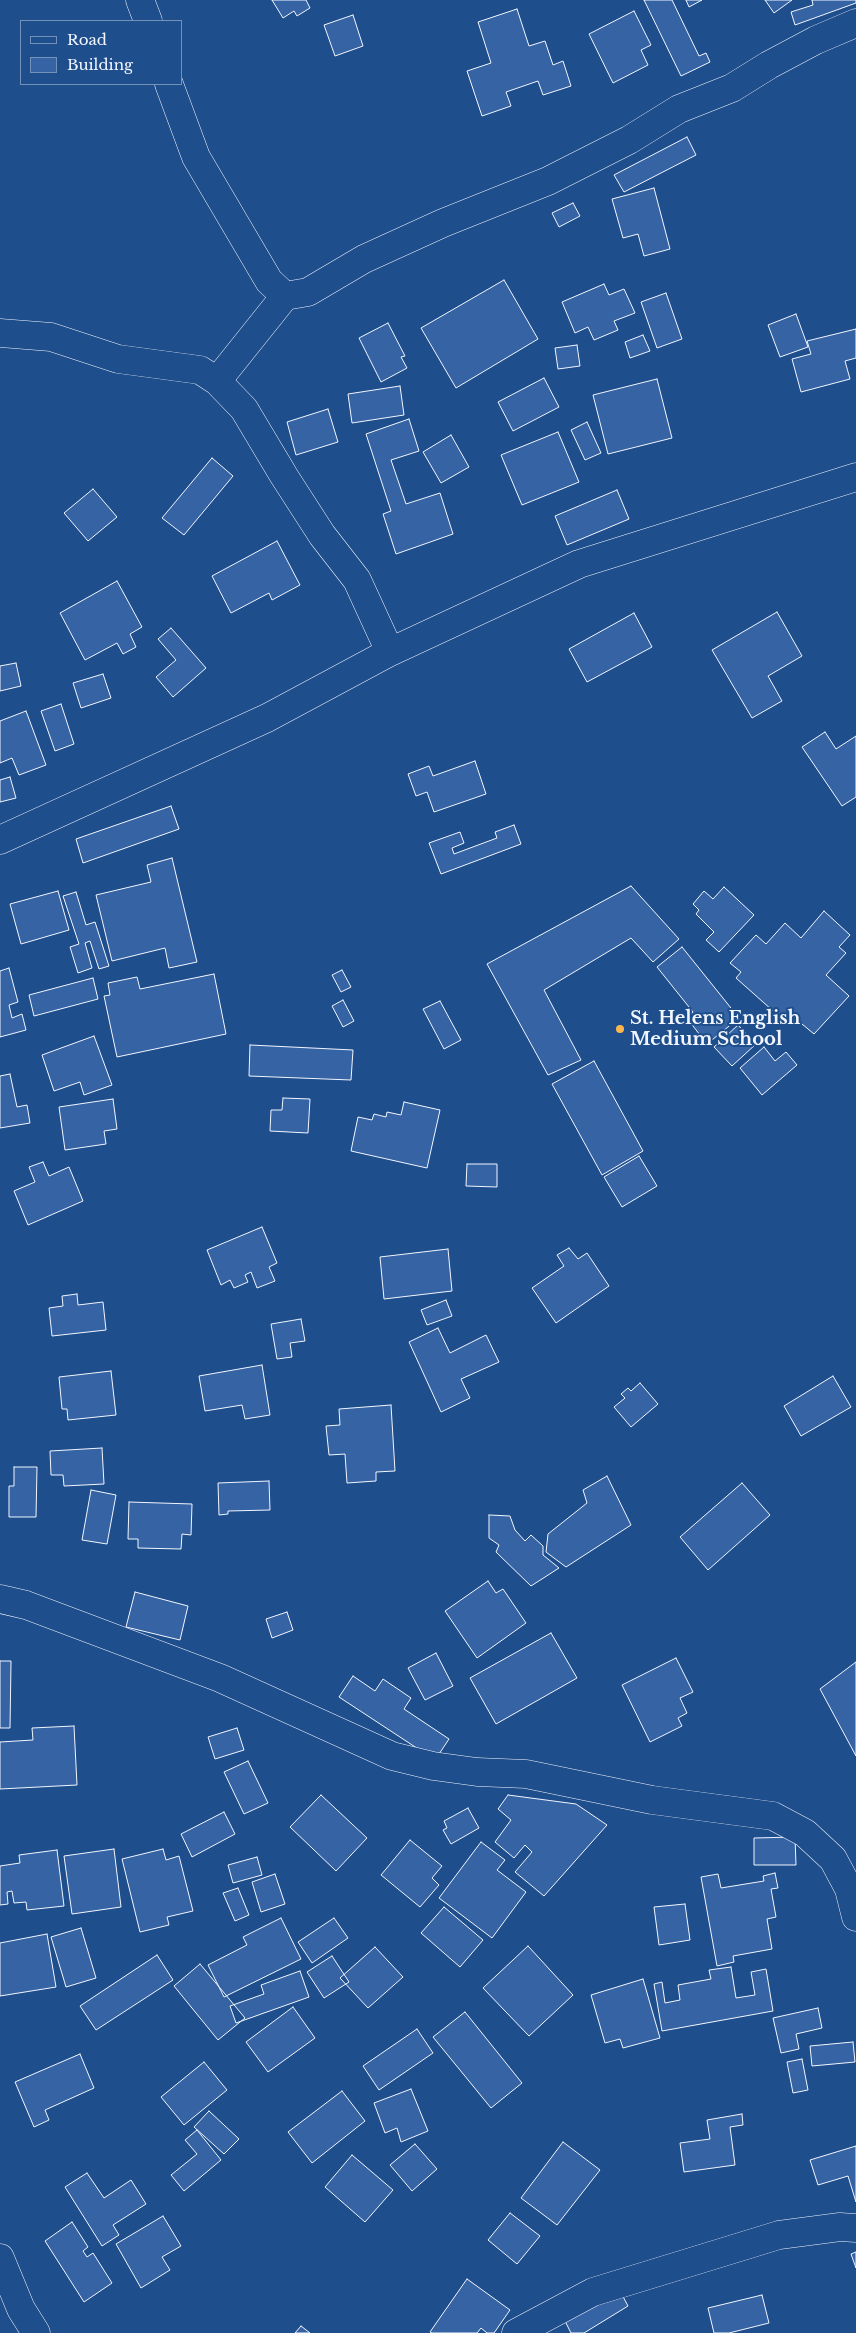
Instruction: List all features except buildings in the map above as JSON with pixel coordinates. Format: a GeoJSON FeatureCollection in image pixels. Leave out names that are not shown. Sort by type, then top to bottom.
{"type":"FeatureCollection","features":[{"type":"Feature","properties":{"kind":"street"},"geometry":{"type":"LineString","coordinates":[[140,0],[148,20]]}},
{"type":"Feature","properties":{"kind":"street"},"geometry":{"type":"LineString","coordinates":[[217,381],[285,296],[308,292],[364,259],[443,223],[548,181],[629,140],[679,109],[732,88],[800,48],[856,22]]}},
{"type":"Feature","properties":{"kind":"street"},"geometry":{"type":"LineString","coordinates":[[170,85],[196,157],[269,281],[285,296]]}},
{"type":"Feature","properties":{"kind":"street"},"geometry":{"type":"LineString","coordinates":[[0,333],[51,337],[118,359],[200,370],[217,381],[244,408],[284,476],[322,534],[357,580],[390,652]]}},
{"type":"Feature","properties":{"kind":"street"},"geometry":{"type":"LineString","coordinates":[[0,840],[266,718],[390,652],[579,564],[856,478]]}},
{"type":"Feature","properties":{"kind":"street"},"geometry":{"type":"LineString","coordinates":[[0,1599],[26,1605],[220,1678],[392,1756],[433,1766],[477,1772],[526,1774],[652,1800],[773,1816],[805,1833],[833,1859],[849,1889],[856,1917]]}},
{"type":"Feature","properties":{"kind":"street"},"geometry":{"type":"LineString","coordinates":[[516,2333],[593,2292],[612,2286],[779,2235],[840,2227],[856,2228]]}},
{"type":"Feature","properties":{"kind":"street"},"geometry":{"type":"LineString","coordinates":[[0,2258],[21,2309],[36,2333]]}},
{"type":"Feature","properties":{"kind":"place","name":"St. Helens English Medium School"},"geometry":{"type":"Point","coordinates":[620,1029]}}]}
